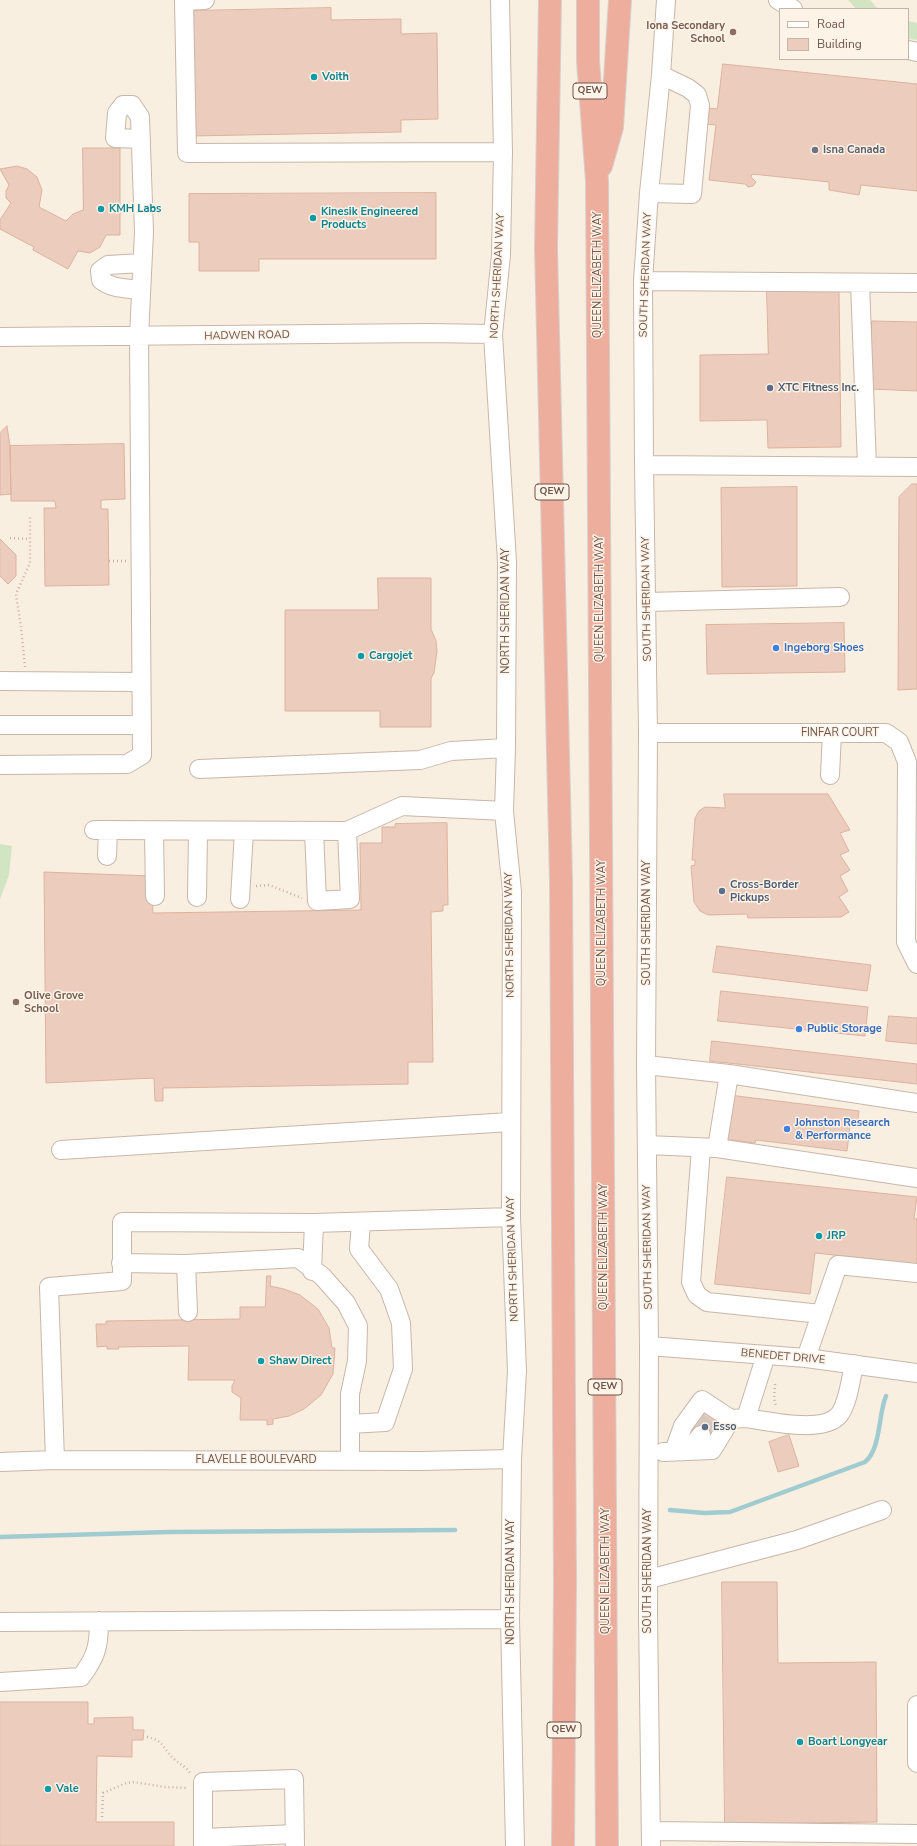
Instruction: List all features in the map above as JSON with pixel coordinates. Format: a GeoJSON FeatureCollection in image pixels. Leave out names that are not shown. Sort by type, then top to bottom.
{"type":"FeatureCollection","features":[{"type":"Feature","properties":{"kind":"highway"},"geometry":{"type":"LineString","coordinates":[[539,0],[543,61],[550,103]]}},
{"type":"Feature","properties":{"kind":"highway","name":"QEW"},"geometry":{"type":"LineString","coordinates":[[550,0],[550,103],[546,248],[561,888],[565,1582],[563,1846]]}},
{"type":"Feature","properties":{"kind":"highway","name":"QUEEN ELIZABETH WAY"},"geometry":{"type":"LineString","coordinates":[[588,0],[588,60],[597,181],[603,928],[607,1846]]}},
{"type":"Feature","properties":{"kind":"highway"},"geometry":{"type":"LineString","coordinates":[[597,181],[612,126],[620,0]]}},
{"type":"Feature","properties":{"kind":"street"},"geometry":{"type":"LineString","coordinates":[[205,0],[184,1],[188,153],[503,152]]}},
{"type":"Feature","properties":{"kind":"street","name":"NORTH SHERIDAN WAY"},"geometry":{"type":"LineString","coordinates":[[500,0],[503,152],[501,255],[493,334],[507,562],[506,748],[504,811],[512,892],[510,1122],[511,1217],[517,1370],[512,1459],[510,1618],[515,1846]]}},
{"type":"Feature","properties":{"kind":"street","name":"SOUTH SHERIDAN WAY"},"geometry":{"type":"LineString","coordinates":[[651,1839],[646,1065],[648,733],[643,281],[666,0]]}},
{"type":"Feature","properties":{"kind":"street"},"geometry":{"type":"LineString","coordinates":[[778,0],[791,8]]}},
{"type":"Feature","properties":{"kind":"street"},"geometry":{"type":"LineString","coordinates":[[649,193],[692,194],[700,105],[697,94],[661,75]]}},
{"type":"Feature","properties":{"kind":"street"},"geometry":{"type":"LineString","coordinates":[[0,765],[127,764],[142,755],[139,336],[144,232],[141,138]]}},
{"type":"Feature","properties":{"kind":"street"},"geometry":{"type":"LineString","coordinates":[[141,290],[107,285],[101,280],[100,271],[108,265],[142,263]]}},
{"type":"Feature","properties":{"kind":"street"},"geometry":{"type":"LineString","coordinates":[[643,281],[860,283],[917,282]]}},
{"type":"Feature","properties":{"kind":"street"},"geometry":{"type":"LineString","coordinates":[[860,283],[867,466]]}},
{"type":"Feature","properties":{"kind":"street","name":"HADWEN ROAD"},"geometry":{"type":"LineString","coordinates":[[0,337],[427,333],[493,334]]}},
{"type":"Feature","properties":{"kind":"street"},"geometry":{"type":"LineString","coordinates":[[644,465],[917,467]]}},
{"type":"Feature","properties":{"kind":"street"},"geometry":{"type":"LineString","coordinates":[[647,602],[840,597]]}},
{"type":"Feature","properties":{"kind":"street"},"geometry":{"type":"LineString","coordinates":[[0,681],[141,682]]}},
{"type":"Feature","properties":{"kind":"street"},"geometry":{"type":"LineString","coordinates":[[0,725],[142,725]]}},
{"type":"Feature","properties":{"kind":"street","name":"FINFAR COURT"},"geometry":{"type":"LineString","coordinates":[[648,733],[886,733],[899,742],[907,762],[912,797],[906,942],[917,964]]}},
{"type":"Feature","properties":{"kind":"street"},"geometry":{"type":"LineString","coordinates":[[830,775],[832,733]]}},
{"type":"Feature","properties":{"kind":"street"},"geometry":{"type":"LineString","coordinates":[[199,769],[420,760],[451,751],[506,748]]}},
{"type":"Feature","properties":{"kind":"street"},"geometry":{"type":"LineString","coordinates":[[107,856],[101,830],[347,831],[402,806],[504,811]]}},
{"type":"Feature","properties":{"kind":"street"},"geometry":{"type":"LineString","coordinates":[[154,831],[155,896]]}},
{"type":"Feature","properties":{"kind":"street"},"geometry":{"type":"LineString","coordinates":[[197,897],[198,831]]}},
{"type":"Feature","properties":{"kind":"street"},"geometry":{"type":"LineString","coordinates":[[241,892],[244,831]]}},
{"type":"Feature","properties":{"kind":"street"},"geometry":{"type":"LineString","coordinates":[[314,831],[317,901],[350,900],[347,831]]}},
{"type":"Feature","properties":{"kind":"street"},"geometry":{"type":"LineString","coordinates":[[646,1065],[729,1074],[917,1103]]}},
{"type":"Feature","properties":{"kind":"street"},"geometry":{"type":"LineString","coordinates":[[729,1074],[709,1148],[691,1282],[697,1295],[707,1302],[821,1314]]}},
{"type":"Feature","properties":{"kind":"street"},"geometry":{"type":"LineString","coordinates":[[61,1150],[510,1122]]}},
{"type":"Feature","properties":{"kind":"street"},"geometry":{"type":"LineString","coordinates":[[647,1145],[709,1148],[917,1178]]}},
{"type":"Feature","properties":{"kind":"street"},"geometry":{"type":"LineString","coordinates":[[55,1460],[49,1287],[122,1281],[122,1222],[314,1223],[511,1217]]}},
{"type":"Feature","properties":{"kind":"street"},"geometry":{"type":"LineString","coordinates":[[350,1424],[385,1422],[403,1369],[401,1324],[389,1289],[359,1248],[361,1222]]}},
{"type":"Feature","properties":{"kind":"street"},"geometry":{"type":"LineString","coordinates":[[312,1271],[314,1223]]}},
{"type":"Feature","properties":{"kind":"street"},"geometry":{"type":"LineString","coordinates":[[121,1263],[186,1264],[298,1258],[312,1271],[322,1276],[346,1303],[358,1326],[357,1361],[350,1394],[350,1461]]}},
{"type":"Feature","properties":{"kind":"street"},"geometry":{"type":"LineString","coordinates":[[186,1264],[188,1312]]}},
{"type":"Feature","properties":{"kind":"street"},"geometry":{"type":"LineString","coordinates":[[806,1358],[838,1265],[917,1273]]}},
{"type":"Feature","properties":{"kind":"street","name":"BENEDET DRIVE"},"geometry":{"type":"LineString","coordinates":[[649,1346],[806,1358],[917,1373]]}},
{"type":"Feature","properties":{"kind":"street"},"geometry":{"type":"LineString","coordinates":[[649,1453],[682,1450],[712,1450],[727,1417],[771,1355]]}},
{"type":"Feature","properties":{"kind":"street"},"geometry":{"type":"LineString","coordinates":[[682,1450],[683,1426],[702,1400],[727,1417],[817,1425],[829,1422],[839,1415],[843,1407],[854,1364]]}},
{"type":"Feature","properties":{"kind":"street"},"geometry":{"type":"LineString","coordinates":[[682,1450],[701,1435]]}},
{"type":"Feature","properties":{"kind":"street","name":"FLAVELLE BOULEVARD"},"geometry":{"type":"LineString","coordinates":[[0,1462],[55,1460],[350,1461],[512,1459]]}},
{"type":"Feature","properties":{"kind":"street"},"geometry":{"type":"LineString","coordinates":[[649,1579],[797,1540],[882,1510]]}},
{"type":"Feature","properties":{"kind":"street"},"geometry":{"type":"LineString","coordinates":[[0,1622],[510,1618]]}},
{"type":"Feature","properties":{"kind":"street"},"geometry":{"type":"LineString","coordinates":[[0,1682],[81,1677],[92,1662],[99,1638],[99,1622]]}},
{"type":"Feature","properties":{"kind":"street"},"geometry":{"type":"LineString","coordinates":[[917,1705],[917,1763]]}},
{"type":"Feature","properties":{"kind":"street"},"geometry":{"type":"LineString","coordinates":[[294,1779],[295,1840],[203,1842],[203,1788],[203,1782],[294,1779]]}},
{"type":"Feature","properties":{"kind":"street"},"geometry":{"type":"LineString","coordinates":[[651,1839],[917,1834]]}},
{"type":"Feature","properties":{"kind":"path"},"geometry":{"type":"LineString","coordinates":[[26,681],[16,594],[30,562],[30,517]]}},
{"type":"Feature","properties":{"kind":"path"},"geometry":{"type":"LineString","coordinates":[[10,538],[30,539]]}},
{"type":"Feature","properties":{"kind":"path"},"geometry":{"type":"LineString","coordinates":[[241,892],[269,885],[293,895],[317,901]]}},
{"type":"Feature","properties":{"kind":"path"},"geometry":{"type":"LineString","coordinates":[[771,1355],[774,1398],[784,1423]]}},
{"type":"Feature","properties":{"kind":"path"},"geometry":{"type":"LineString","coordinates":[[147,1737],[155,1739],[161,1743],[174,1759],[184,1764],[203,1788]]}},
{"type":"Feature","properties":{"kind":"path"},"geometry":{"type":"LineString","coordinates":[[102,1817],[103,1794],[126,1783],[134,1782],[165,1787],[203,1788]]}},
{"type":"Feature","properties":{"kind":"green space"},"geometry":{"type":"Polygon","coordinates":[[[848,0],[870,0],[878,8],[855,8],[848,0]]]}},
{"type":"Feature","properties":{"kind":"green space"},"geometry":{"type":"Polygon","coordinates":[[[909,21],[917,23],[917,40],[909,39],[909,21]]]}},
{"type":"Feature","properties":{"kind":"green space"},"geometry":{"type":"Polygon","coordinates":[[[0,844],[12,846],[9,875],[0,899],[0,844]]]}},
{"type":"Feature","properties":{"kind":"building","name":"Voith"},"geometry":{"type":"Polygon","coordinates":[[[331,8],[331,20],[401,19],[401,34],[437,33],[438,119],[401,120],[401,132],[191,136],[189,11],[331,8]]]}},
{"type":"Feature","properties":{"kind":"building","name":"Isna Canada"},"geometry":{"type":"Polygon","coordinates":[[[723,64],[917,84],[917,191],[861,185],[859,195],[829,190],[829,182],[752,174],[751,177],[756,182],[753,186],[748,187],[745,184],[709,180],[716,125],[705,124],[707,108],[717,109],[723,64]]]}},
{"type":"Feature","properties":{"kind":"building","name":"KMH Labs"},"geometry":{"type":"Polygon","coordinates":[[[83,148],[120,148],[120,235],[106,235],[100,247],[90,253],[78,251],[68,269],[33,250],[34,247],[0,229],[0,220],[11,203],[6,198],[6,191],[9,185],[0,169],[17,166],[27,169],[37,177],[42,190],[39,207],[66,221],[73,214],[83,210],[83,148]]]}},
{"type":"Feature","properties":{"kind":"building","name":"Kinesik Engineered Products"},"geometry":{"type":"Polygon","coordinates":[[[436,193],[436,259],[259,259],[259,271],[199,271],[199,242],[189,242],[189,194],[436,193]]]}},
{"type":"Feature","properties":{"kind":"building","name":"XTC Fitness Inc."},"geometry":{"type":"Polygon","coordinates":[[[767,291],[839,291],[841,447],[768,448],[767,420],[700,421],[700,355],[768,354],[767,291]]]}},
{"type":"Feature","properties":{"kind":"building"},"geometry":{"type":"Polygon","coordinates":[[[872,321],[917,322],[917,391],[870,389],[872,321]]]}},
{"type":"Feature","properties":{"kind":"building"},"geometry":{"type":"Polygon","coordinates":[[[7,426],[10,446],[11,494],[0,495],[0,433],[7,426]]]}},
{"type":"Feature","properties":{"kind":"building"},"geometry":{"type":"Polygon","coordinates":[[[124,444],[125,499],[101,500],[101,509],[108,509],[109,585],[45,586],[44,508],[56,508],[55,501],[11,501],[10,446],[124,444]]]}},
{"type":"Feature","properties":{"kind":"building"},"geometry":{"type":"Polygon","coordinates":[[[912,484],[917,484],[917,689],[898,690],[899,497],[912,484]]]}},
{"type":"Feature","properties":{"kind":"building"},"geometry":{"type":"Polygon","coordinates":[[[797,487],[797,586],[722,587],[721,488],[797,487]]]}},
{"type":"Feature","properties":{"kind":"building"},"geometry":{"type":"Polygon","coordinates":[[[0,539],[16,555],[16,576],[8,584],[0,576],[0,539]]]}},
{"type":"Feature","properties":{"kind":"building","name":"Cargojet"},"geometry":{"type":"Polygon","coordinates":[[[378,578],[431,578],[431,629],[436,641],[437,651],[434,673],[431,678],[431,727],[380,727],[380,711],[285,711],[285,610],[378,610],[378,578]]]}},
{"type":"Feature","properties":{"kind":"building","name":"Ingeborg Shoes"},"geometry":{"type":"Polygon","coordinates":[[[844,623],[845,672],[707,674],[706,625],[844,623]]]}},
{"type":"Feature","properties":{"kind":"building"},"geometry":{"type":"Polygon","coordinates":[[[724,794],[828,794],[850,830],[840,833],[849,851],[840,855],[850,870],[840,876],[848,891],[839,897],[849,912],[841,917],[748,918],[747,914],[708,915],[700,911],[694,902],[691,866],[695,865],[695,860],[692,860],[695,818],[699,811],[705,807],[725,808],[724,794]]]}},
{"type":"Feature","properties":{"kind":"building"},"geometry":{"type":"Polygon","coordinates":[[[447,823],[448,905],[443,905],[443,911],[431,912],[433,1062],[408,1062],[408,1084],[163,1088],[163,1101],[155,1101],[154,1078],[46,1083],[44,872],[151,876],[153,913],[361,910],[360,843],[382,843],[382,827],[395,827],[395,824],[447,823]]]}},
{"type":"Feature","properties":{"kind":"building"},"geometry":{"type":"Polygon","coordinates":[[[717,946],[871,965],[867,991],[713,972],[717,946]]]}},
{"type":"Feature","properties":{"kind":"building"},"geometry":{"type":"Polygon","coordinates":[[[721,991],[868,1007],[865,1036],[718,1021],[721,991]]]}},
{"type":"Feature","properties":{"kind":"building"},"geometry":{"type":"Polygon","coordinates":[[[889,1016],[917,1018],[917,1044],[886,1041],[889,1016]]]}},
{"type":"Feature","properties":{"kind":"building"},"geometry":{"type":"Polygon","coordinates":[[[712,1041],[917,1064],[917,1084],[710,1061],[712,1041]]]}},
{"type":"Feature","properties":{"kind":"building","name":"Johnston Research & Performance"},"geometry":{"type":"Polygon","coordinates":[[[729,1095],[859,1111],[858,1120],[851,1119],[847,1151],[756,1140],[755,1143],[723,1139],[729,1095]]]}},
{"type":"Feature","properties":{"kind":"building","name":"JRP"},"geometry":{"type":"Polygon","coordinates":[[[727,1177],[917,1197],[914,1219],[917,1219],[917,1264],[815,1253],[810,1294],[715,1284],[727,1177]]]}},
{"type":"Feature","properties":{"kind":"building","name":"Shaw Direct"},"geometry":{"type":"Polygon","coordinates":[[[267,1276],[271,1276],[270,1286],[300,1295],[318,1309],[329,1328],[332,1348],[335,1348],[333,1374],[321,1395],[304,1409],[289,1416],[273,1419],[273,1424],[267,1425],[267,1420],[240,1420],[241,1398],[232,1392],[232,1386],[235,1380],[188,1380],[189,1346],[118,1347],[119,1349],[107,1349],[107,1346],[97,1347],[96,1324],[106,1324],[106,1321],[240,1319],[240,1307],[265,1307],[267,1276]]]}},
{"type":"Feature","properties":{"kind":"building"},"geometry":{"type":"Polygon","coordinates":[[[702,1410],[722,1426],[710,1442],[688,1426],[702,1410]]]}},
{"type":"Feature","properties":{"kind":"building"},"geometry":{"type":"Polygon","coordinates":[[[789,1435],[799,1466],[778,1472],[769,1442],[789,1435]]]}},
{"type":"Feature","properties":{"kind":"building","name":"Boart Longyear"},"geometry":{"type":"Polygon","coordinates":[[[722,1582],[777,1582],[778,1663],[876,1662],[877,1822],[725,1824],[722,1582]]]}},
{"type":"Feature","properties":{"kind":"building","name":"Vale"},"geometry":{"type":"Polygon","coordinates":[[[0,1702],[88,1702],[88,1724],[94,1724],[94,1718],[133,1717],[133,1730],[144,1730],[143,1740],[132,1740],[132,1757],[97,1756],[96,1822],[174,1822],[174,1846],[0,1846],[0,1702]]]}},
{"type":"Feature","properties":{"kind":"waterway"},"geometry":{"type":"LineString","coordinates":[[670,1510],[704,1513],[730,1512],[865,1462],[874,1449],[877,1440],[883,1404],[886,1396]]}},
{"type":"Feature","properties":{"kind":"waterway"},"geometry":{"type":"LineString","coordinates":[[0,1537],[169,1532],[455,1530]]}},
{"type":"Feature","properties":{"kind":"tunnel"},"geometry":{"type":"LineString","coordinates":[[701,1435],[712,1419]]}},
{"type":"Feature","properties":{"kind":"place","name":"Iona Secondary School"},"geometry":{"type":"Point","coordinates":[733,32]}},
{"type":"Feature","properties":{"kind":"place","name":"Voith"},"geometry":{"type":"Point","coordinates":[314,77]}},
{"type":"Feature","properties":{"kind":"place","name":"Isna Canada"},"geometry":{"type":"Point","coordinates":[815,150]}},
{"type":"Feature","properties":{"kind":"place","name":"KMH Labs"},"geometry":{"type":"Point","coordinates":[101,209]}},
{"type":"Feature","properties":{"kind":"place","name":"Kinesik Engineered Products"},"geometry":{"type":"Point","coordinates":[313,218]}},
{"type":"Feature","properties":{"kind":"place","name":"XTC Fitness Inc."},"geometry":{"type":"Point","coordinates":[770,388]}},
{"type":"Feature","properties":{"kind":"place","name":"Ingeborg Shoes"},"geometry":{"type":"Point","coordinates":[776,648]}},
{"type":"Feature","properties":{"kind":"place","name":"Cargojet"},"geometry":{"type":"Point","coordinates":[361,656]}},
{"type":"Feature","properties":{"kind":"place","name":"Cross-Border Pickups"},"geometry":{"type":"Point","coordinates":[722,891]}},
{"type":"Feature","properties":{"kind":"place","name":"Olive Grove School"},"geometry":{"type":"Point","coordinates":[16,1002]}},
{"type":"Feature","properties":{"kind":"place","name":"Public Storage"},"geometry":{"type":"Point","coordinates":[799,1029]}},
{"type":"Feature","properties":{"kind":"place","name":"Johnston Research & Performance"},"geometry":{"type":"Point","coordinates":[787,1129]}},
{"type":"Feature","properties":{"kind":"place","name":"JRP"},"geometry":{"type":"Point","coordinates":[819,1236]}},
{"type":"Feature","properties":{"kind":"place","name":"Shaw Direct"},"geometry":{"type":"Point","coordinates":[261,1361]}},
{"type":"Feature","properties":{"kind":"place","name":"Esso"},"geometry":{"type":"Point","coordinates":[705,1427]}},
{"type":"Feature","properties":{"kind":"place","name":"Boart Longyear"},"geometry":{"type":"Point","coordinates":[800,1742]}},
{"type":"Feature","properties":{"kind":"place","name":"Vale"},"geometry":{"type":"Point","coordinates":[48,1789]}}]}
